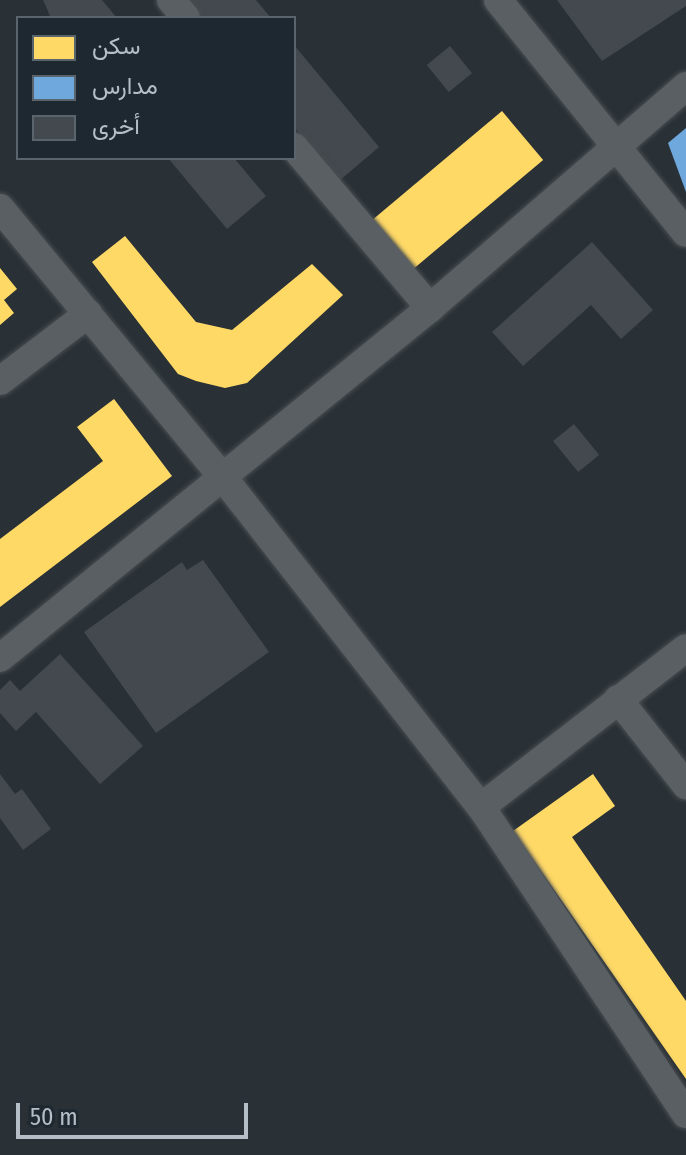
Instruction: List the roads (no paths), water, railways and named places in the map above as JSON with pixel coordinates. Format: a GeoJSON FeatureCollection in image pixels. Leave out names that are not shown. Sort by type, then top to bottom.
{"type":"FeatureCollection","features":[{"type":"Feature","properties":{"kind":"street"},"geometry":{"type":"LineString","coordinates":[[171,0],[184,16]]}},
{"type":"Feature","properties":{"kind":"street"},"geometry":{"type":"LineString","coordinates":[[498,0],[686,233]]}},
{"type":"Feature","properties":{"kind":"street"},"geometry":{"type":"LineString","coordinates":[[0,658],[430,308],[686,86]]}},
{"type":"Feature","properties":{"kind":"street"},"geometry":{"type":"LineString","coordinates":[[296,149],[430,308]]}},
{"type":"Feature","properties":{"kind":"street"},"geometry":{"type":"LineString","coordinates":[[0,208],[222,476],[481,807],[686,1114]]}},
{"type":"Feature","properties":{"kind":"street"},"geometry":{"type":"LineString","coordinates":[[0,381],[88,314]]}},
{"type":"Feature","properties":{"kind":"street"},"geometry":{"type":"LineString","coordinates":[[481,807],[686,648]]}},
{"type":"Feature","properties":{"kind":"street"},"geometry":{"type":"LineString","coordinates":[[618,699],[686,785]]}}]}
